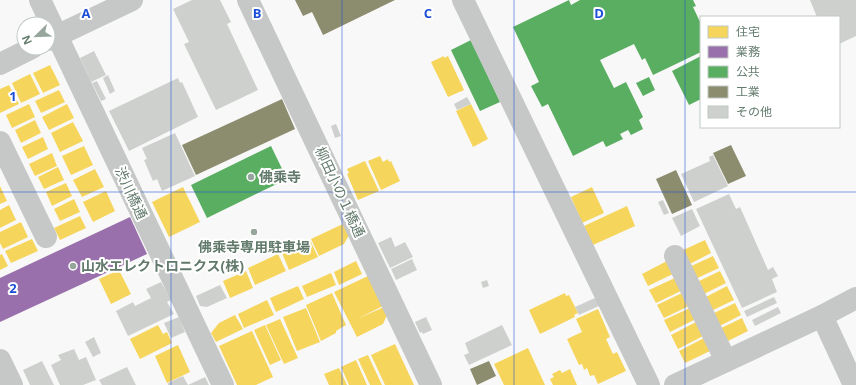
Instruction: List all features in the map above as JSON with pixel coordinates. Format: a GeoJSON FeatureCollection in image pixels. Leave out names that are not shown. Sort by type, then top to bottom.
{"type":"FeatureCollection","features":[{"type":"Feature","properties":{"kind":"street","name":"渋川橋通"},"geometry":{"type":"LineString","coordinates":[[40,0],[45,16]]}},
{"type":"Feature","properties":{"kind":"street"},"geometry":{"type":"LineString","coordinates":[[56,36],[132,0]]}},
{"type":"Feature","properties":{"kind":"street","name":"柳田小の１橋通"},"geometry":{"type":"LineString","coordinates":[[248,0],[432,385]]}},
{"type":"Feature","properties":{"kind":"street"},"geometry":{"type":"LineString","coordinates":[[463,0],[649,385]]}},
{"type":"Feature","properties":{"kind":"street","name":"渋川橋通"},"geometry":{"type":"LineString","coordinates":[[56,46],[223,385]]}},
{"type":"Feature","properties":{"kind":"street"},"geometry":{"type":"LineString","coordinates":[[0,64],[16,56]]}},
{"type":"Feature","properties":{"kind":"street"},"geometry":{"type":"LineString","coordinates":[[0,142],[46,237]]}},
{"type":"Feature","properties":{"kind":"street"},"geometry":{"type":"LineString","coordinates":[[675,256],[726,361]]}},
{"type":"Feature","properties":{"kind":"street"},"geometry":{"type":"LineString","coordinates":[[675,385],[822,316],[856,298]]}},
{"type":"Feature","properties":{"kind":"street"},"geometry":{"type":"LineString","coordinates":[[822,316],[854,385]]}},
{"type":"Feature","properties":{"kind":"street"},"geometry":{"type":"LineString","coordinates":[[0,360],[12,385]]}},
{"type":"Feature","properties":{"kind":"building: 住宅"},"geometry":{"type":"Polygon","coordinates":[[[444,56],[444,58],[448,56],[464,90],[448,97],[431,62],[444,56]]]}},
{"type":"Feature","properties":{"kind":"building: 住宅"},"geometry":{"type":"Polygon","coordinates":[[[50,65],[60,85],[43,93],[33,73],[50,65]]]}},
{"type":"Feature","properties":{"kind":"building: 住宅"},"geometry":{"type":"Polygon","coordinates":[[[30,74],[40,94],[21,103],[12,83],[30,74]]]}},
{"type":"Feature","properties":{"kind":"building: 住宅"},"geometry":{"type":"Polygon","coordinates":[[[9,85],[19,104],[0,113],[0,89],[9,85]]]}},
{"type":"Feature","properties":{"kind":"building: 住宅"},"geometry":{"type":"Polygon","coordinates":[[[59,90],[65,102],[41,113],[35,101],[59,90]]]}},
{"type":"Feature","properties":{"kind":"building: 住宅"},"geometry":{"type":"Polygon","coordinates":[[[29,104],[35,117],[12,128],[6,115],[29,104]]]}},
{"type":"Feature","properties":{"kind":"building: 住宅"},"geometry":{"type":"Polygon","coordinates":[[[67,104],[74,118],[49,130],[42,117],[67,104]]]}},
{"type":"Feature","properties":{"kind":"building: 住宅"},"geometry":{"type":"Polygon","coordinates":[[[471,104],[488,139],[473,147],[456,111],[471,104]]]}},
{"type":"Feature","properties":{"kind":"building: 住宅"},"geometry":{"type":"Polygon","coordinates":[[[35,120],[41,133],[21,143],[15,130],[35,120]]]}},
{"type":"Feature","properties":{"kind":"building: 住宅"},"geometry":{"type":"Polygon","coordinates":[[[73,122],[83,141],[60,152],[51,133],[73,122]]]}},
{"type":"Feature","properties":{"kind":"building: 住宅"},"geometry":{"type":"Polygon","coordinates":[[[43,137],[48,149],[28,159],[22,147],[43,137]]]}},
{"type":"Feature","properties":{"kind":"building: 住宅"},"geometry":{"type":"Polygon","coordinates":[[[84,146],[93,165],[71,175],[62,156],[84,146]]]}},
{"type":"Feature","properties":{"kind":"building: 住宅"},"geometry":{"type":"Polygon","coordinates":[[[52,153],[57,166],[35,176],[29,164],[52,153]]]}},
{"type":"Feature","properties":{"kind":"building: 住宅"},"geometry":{"type":"Polygon","coordinates":[[[380,156],[383,162],[388,159],[389,162],[391,161],[400,181],[381,190],[368,161],[380,156]]]}},
{"type":"Feature","properties":{"kind":"building: 住宅"},"geometry":{"type":"Polygon","coordinates":[[[365,161],[379,191],[358,200],[347,174],[349,173],[347,169],[365,161]]]}},
{"type":"Feature","properties":{"kind":"building: 住宅"},"geometry":{"type":"Polygon","coordinates":[[[58,167],[64,180],[44,189],[38,177],[58,167]]]}},
{"type":"Feature","properties":{"kind":"building: 住宅"},"geometry":{"type":"Polygon","coordinates":[[[95,169],[104,187],[82,197],[73,180],[95,169]]]}},
{"type":"Feature","properties":{"kind":"building: 住宅"},"geometry":{"type":"Polygon","coordinates":[[[66,183],[72,196],[52,206],[46,192],[66,183]]]}},
{"type":"Feature","properties":{"kind":"building: 住宅"},"geometry":{"type":"Polygon","coordinates":[[[0,186],[7,201],[0,204],[0,186]]]}},
{"type":"Feature","properties":{"kind":"building: 住宅"},"geometry":{"type":"Polygon","coordinates":[[[183,187],[200,222],[169,237],[152,202],[183,187]]]}},
{"type":"Feature","properties":{"kind":"building: 住宅"},"geometry":{"type":"Polygon","coordinates":[[[592,187],[604,213],[582,223],[571,197],[592,187]]]}},
{"type":"Feature","properties":{"kind":"building: 住宅"},"geometry":{"type":"Polygon","coordinates":[[[106,191],[115,211],[93,222],[83,202],[106,191]]]}},
{"type":"Feature","properties":{"kind":"building: 住宅"},"geometry":{"type":"Polygon","coordinates":[[[74,199],[80,212],[60,221],[54,209],[74,199]]]}},
{"type":"Feature","properties":{"kind":"building: 住宅"},"geometry":{"type":"Polygon","coordinates":[[[9,205],[16,220],[0,228],[0,210],[9,205]]]}},
{"type":"Feature","properties":{"kind":"building: 住宅"},"geometry":{"type":"Polygon","coordinates":[[[627,206],[635,226],[593,245],[584,226],[627,206]]]}},
{"type":"Feature","properties":{"kind":"building: 住宅"},"geometry":{"type":"Polygon","coordinates":[[[80,216],[86,228],[60,240],[54,228],[80,216]]]}},
{"type":"Feature","properties":{"kind":"building: 住宅"},"geometry":{"type":"Polygon","coordinates":[[[21,222],[28,237],[3,249],[0,243],[0,232],[21,222]]]}},
{"type":"Feature","properties":{"kind":"building: 住宅"},"geometry":{"type":"Polygon","coordinates":[[[343,224],[349,235],[344,244],[319,256],[311,239],[343,224]]]}},
{"type":"Feature","properties":{"kind":"building: 住宅"},"geometry":{"type":"Polygon","coordinates":[[[32,239],[38,251],[11,263],[5,251],[32,239]]]}},
{"type":"Feature","properties":{"kind":"building: 住宅"},"geometry":{"type":"Polygon","coordinates":[[[310,240],[318,257],[289,270],[282,253],[310,240]]]}},
{"type":"Feature","properties":{"kind":"building: 住宅"},"geometry":{"type":"Polygon","coordinates":[[[705,240],[711,253],[686,266],[679,252],[705,240]]]}},
{"type":"Feature","properties":{"kind":"building: 住宅"},"geometry":{"type":"Polygon","coordinates":[[[2,254],[8,266],[0,270],[0,255],[2,254]]]}},
{"type":"Feature","properties":{"kind":"building: 住宅"},"geometry":{"type":"Polygon","coordinates":[[[278,254],[286,271],[255,285],[248,268],[278,254]]]}},
{"type":"Feature","properties":{"kind":"building: 住宅"},"geometry":{"type":"Polygon","coordinates":[[[713,256],[719,268],[693,280],[687,268],[713,256]]]}},
{"type":"Feature","properties":{"kind":"building: 住宅"},"geometry":{"type":"Polygon","coordinates":[[[669,260],[675,273],[648,286],[642,274],[669,260]]]}},
{"type":"Feature","properties":{"kind":"building: 住宅"},"geometry":{"type":"Polygon","coordinates":[[[356,261],[362,274],[339,285],[334,272],[356,261]]]}},
{"type":"Feature","properties":{"kind":"building: 住宅"},"geometry":{"type":"Polygon","coordinates":[[[119,270],[131,294],[111,304],[99,279],[119,270]]]}},
{"type":"Feature","properties":{"kind":"building: 住宅"},"geometry":{"type":"Polygon","coordinates":[[[246,271],[253,288],[230,298],[223,281],[246,271]]]}},
{"type":"Feature","properties":{"kind":"building: 住宅"},"geometry":{"type":"Polygon","coordinates":[[[720,271],[726,283],[700,296],[695,283],[720,271]]]}},
{"type":"Feature","properties":{"kind":"building: 住宅"},"geometry":{"type":"Polygon","coordinates":[[[331,273],[336,285],[307,297],[302,286],[331,273]]]}},
{"type":"Feature","properties":{"kind":"building: 住宅"},"geometry":{"type":"Polygon","coordinates":[[[368,276],[383,306],[357,319],[384,307],[387,315],[383,324],[357,337],[334,292],[368,276]]]}},
{"type":"Feature","properties":{"kind":"building: 住宅"},"geometry":{"type":"Polygon","coordinates":[[[677,277],[683,290],[656,303],[649,290],[677,277]]]}},
{"type":"Feature","properties":{"kind":"building: 住宅"},"geometry":{"type":"Polygon","coordinates":[[[298,286],[304,299],[276,312],[270,298],[298,286]]]}},
{"type":"Feature","properties":{"kind":"building: 住宅"},"geometry":{"type":"Polygon","coordinates":[[[727,286],[734,300],[709,312],[702,299],[727,286]]]}},
{"type":"Feature","properties":{"kind":"building: 住宅"},"geometry":{"type":"Polygon","coordinates":[[[684,292],[691,305],[664,318],[657,305],[684,292]]]}},
{"type":"Feature","properties":{"kind":"building: 住宅"},"geometry":{"type":"Polygon","coordinates":[[[332,293],[346,325],[336,331],[336,333],[321,341],[306,305],[332,293]]]}},
{"type":"Feature","properties":{"kind":"building: 住宅"},"geometry":{"type":"Polygon","coordinates":[[[565,293],[566,296],[569,295],[578,313],[574,315],[575,317],[540,334],[529,310],[565,293]]]}},
{"type":"Feature","properties":{"kind":"building: 住宅"},"geometry":{"type":"Polygon","coordinates":[[[267,300],[274,315],[244,328],[238,314],[267,300]]]}},
{"type":"Feature","properties":{"kind":"building: 住宅"},"geometry":{"type":"Polygon","coordinates":[[[735,303],[741,315],[716,328],[710,315],[735,303]]]}},
{"type":"Feature","properties":{"kind":"building: 住宅"},"geometry":{"type":"Polygon","coordinates":[[[692,307],[698,318],[670,332],[664,320],[692,307]]]}},
{"type":"Feature","properties":{"kind":"building: 住宅"},"geometry":{"type":"Polygon","coordinates":[[[306,308],[320,342],[297,351],[283,317],[306,308]]]}},
{"type":"Feature","properties":{"kind":"building: 住宅"},"geometry":{"type":"Polygon","coordinates":[[[598,309],[610,337],[606,339],[613,354],[617,352],[626,371],[598,384],[594,375],[590,376],[587,368],[584,370],[582,364],[579,365],[567,339],[582,332],[576,319],[598,309]]]}},
{"type":"Feature","properties":{"kind":"building: 住宅"},"geometry":{"type":"Polygon","coordinates":[[[235,315],[243,329],[216,342],[211,333],[219,323],[235,315]]]}},
{"type":"Feature","properties":{"kind":"building: 住宅"},"geometry":{"type":"Polygon","coordinates":[[[742,318],[748,331],[724,343],[717,330],[742,318]]]}},
{"type":"Feature","properties":{"kind":"building: 住宅"},"geometry":{"type":"Polygon","coordinates":[[[280,319],[298,358],[284,364],[266,325],[280,319]]]}},
{"type":"Feature","properties":{"kind":"building: 住宅"},"geometry":{"type":"Polygon","coordinates":[[[698,321],[705,335],[678,349],[671,335],[698,321]]]}},
{"type":"Feature","properties":{"kind":"building: 住宅"},"geometry":{"type":"Polygon","coordinates":[[[158,325],[163,334],[167,332],[172,343],[140,359],[130,339],[158,325]]]}},
{"type":"Feature","properties":{"kind":"building: 住宅"},"geometry":{"type":"Polygon","coordinates":[[[265,325],[281,360],[270,365],[254,330],[265,325]]]}},
{"type":"Feature","properties":{"kind":"building: 住宅"},"geometry":{"type":"Polygon","coordinates":[[[252,331],[273,377],[256,385],[237,385],[219,346],[252,331]]]}},
{"type":"Feature","properties":{"kind":"building: 住宅"},"geometry":{"type":"Polygon","coordinates":[[[706,337],[712,350],[685,363],[679,351],[706,337]]]}},
{"type":"Feature","properties":{"kind":"building: 住宅"},"geometry":{"type":"Polygon","coordinates":[[[395,344],[414,385],[385,385],[371,355],[395,344]]]}},
{"type":"Feature","properties":{"kind":"building: 住宅"},"geometry":{"type":"Polygon","coordinates":[[[178,345],[190,372],[167,383],[155,356],[178,345]]]}},
{"type":"Feature","properties":{"kind":"building: 住宅"},"geometry":{"type":"Polygon","coordinates":[[[528,348],[545,385],[504,385],[494,364],[528,348]]]}},
{"type":"Feature","properties":{"kind":"building: 住宅"},"geometry":{"type":"Polygon","coordinates":[[[368,355],[382,385],[370,385],[358,359],[368,355]]]}},
{"type":"Feature","properties":{"kind":"building: 住宅"},"geometry":{"type":"Polygon","coordinates":[[[356,360],[367,385],[349,385],[341,367],[356,360]]]}},
{"type":"Feature","properties":{"kind":"building: 住宅"},"geometry":{"type":"Polygon","coordinates":[[[339,368],[347,385],[329,385],[324,374],[339,368]]]}},
{"type":"Feature","properties":{"kind":"building: 住宅"},"geometry":{"type":"Polygon","coordinates":[[[570,369],[577,385],[553,385],[550,379],[554,377],[552,374],[560,370],[562,373],[570,369]]]}},
{"type":"Feature","properties":{"kind":"building: 業務","name":"山水エレクトロニクス(株)"},"geometry":{"type":"Polygon","coordinates":[[[130,217],[147,254],[0,322],[0,278],[130,217]]]}},
{"type":"Feature","properties":{"kind":"building: 公共"},"geometry":{"type":"Polygon","coordinates":[[[569,0],[571,5],[580,0],[693,0],[696,6],[693,7],[700,22],[700,52],[653,75],[645,58],[642,60],[634,44],[600,60],[614,88],[626,82],[643,117],[639,120],[643,129],[631,135],[628,130],[620,134],[623,139],[606,147],[603,141],[573,156],[548,104],[542,107],[531,86],[539,82],[513,27],[569,0]]]}},
{"type":"Feature","properties":{"kind":"building: 公共"},"geometry":{"type":"Polygon","coordinates":[[[471,40],[500,102],[480,111],[451,50],[471,40]]]}},
{"type":"Feature","properties":{"kind":"building: 公共"},"geometry":{"type":"Polygon","coordinates":[[[700,57],[700,100],[689,105],[672,71],[700,57]]]}},
{"type":"Feature","properties":{"kind":"building: 公共"},"geometry":{"type":"Polygon","coordinates":[[[649,77],[655,90],[643,96],[636,83],[649,77]]]}},
{"type":"Feature","properties":{"kind":"building: 公共","name":"佛乘寺"},"geometry":{"type":"Polygon","coordinates":[[[271,146],[287,179],[207,218],[191,185],[271,146]]]}},
{"type":"Feature","properties":{"kind":"building: 工業"},"geometry":{"type":"Polygon","coordinates":[[[295,0],[395,0],[323,35],[312,12],[303,16],[295,0]]]}},
{"type":"Feature","properties":{"kind":"building: 工業"},"geometry":{"type":"Polygon","coordinates":[[[282,99],[295,129],[196,175],[182,145],[282,99]]]}},
{"type":"Feature","properties":{"kind":"building: 工業"},"geometry":{"type":"Polygon","coordinates":[[[731,145],[746,176],[728,184],[713,153],[731,145]]]}},
{"type":"Feature","properties":{"kind":"building: 工業"},"geometry":{"type":"Polygon","coordinates":[[[676,170],[692,205],[672,214],[656,179],[676,170]]]}},
{"type":"Feature","properties":{"kind":"building: 工業"},"geometry":{"type":"Polygon","coordinates":[[[489,361],[496,376],[477,385],[470,369],[489,361]]]}},
{"type":"Feature","properties":{"kind":"building: その他"},"geometry":{"type":"Polygon","coordinates":[[[192,0],[220,0],[231,22],[227,24],[258,90],[216,110],[184,44],[189,42],[173,9],[192,0]]]}},
{"type":"Feature","properties":{"kind":"building: その他"},"geometry":{"type":"Polygon","coordinates":[[[810,0],[856,0],[856,36],[840,44],[840,16],[817,16],[810,0]]]}},
{"type":"Feature","properties":{"kind":"building: その他"},"geometry":{"type":"Polygon","coordinates":[[[94,51],[106,75],[91,82],[80,58],[94,51]]]}},
{"type":"Feature","properties":{"kind":"building: その他"},"geometry":{"type":"Polygon","coordinates":[[[108,75],[115,91],[110,94],[103,78],[108,75]]]}},
{"type":"Feature","properties":{"kind":"building: その他"},"geometry":{"type":"Polygon","coordinates":[[[178,78],[180,83],[182,82],[198,117],[129,151],[109,111],[178,78]]]}},
{"type":"Feature","properties":{"kind":"building: その他"},"geometry":{"type":"Polygon","coordinates":[[[97,81],[106,99],[101,101],[92,83],[97,81]]]}},
{"type":"Feature","properties":{"kind":"building: その他"},"geometry":{"type":"Polygon","coordinates":[[[467,97],[471,104],[457,110],[454,104],[467,97]]]}},
{"type":"Feature","properties":{"kind":"building: その他"},"geometry":{"type":"Polygon","coordinates":[[[336,124],[341,136],[335,138],[331,126],[336,124]]]}},
{"type":"Feature","properties":{"kind":"building: その他"},"geometry":{"type":"Polygon","coordinates":[[[175,133],[195,176],[162,191],[157,179],[153,181],[144,160],[147,159],[142,148],[175,133]]]}},
{"type":"Feature","properties":{"kind":"building: その他"},"geometry":{"type":"Polygon","coordinates":[[[713,155],[728,186],[694,202],[681,174],[710,161],[709,157],[713,155]]]}},
{"type":"Feature","properties":{"kind":"building: その他"},"geometry":{"type":"Polygon","coordinates":[[[729,194],[736,209],[740,207],[768,270],[773,267],[778,276],[772,279],[777,292],[742,308],[696,209],[729,194]]]}},
{"type":"Feature","properties":{"kind":"building: その他"},"geometry":{"type":"Polygon","coordinates":[[[663,200],[669,213],[664,215],[658,202],[663,200]]]}},
{"type":"Feature","properties":{"kind":"building: その他"},"geometry":{"type":"Polygon","coordinates":[[[692,209],[700,226],[681,236],[672,218],[692,209]]]}},
{"type":"Feature","properties":{"kind":"building: その他"},"geometry":{"type":"Polygon","coordinates":[[[391,237],[395,247],[405,242],[413,257],[390,268],[378,243],[391,237]]]}},
{"type":"Feature","properties":{"kind":"building: その他"},"geometry":{"type":"Polygon","coordinates":[[[412,259],[417,270],[396,280],[391,269],[412,259]]]}},
{"type":"Feature","properties":{"kind":"building: その他"},"geometry":{"type":"Polygon","coordinates":[[[487,280],[489,286],[483,288],[481,282],[487,280]]]}},
{"type":"Feature","properties":{"kind":"building: その他"},"geometry":{"type":"Polygon","coordinates":[[[161,282],[171,300],[167,302],[174,314],[128,336],[116,311],[133,302],[135,306],[151,298],[146,289],[161,282]]]}},
{"type":"Feature","properties":{"kind":"building: その他"},"geometry":{"type":"Polygon","coordinates":[[[220,285],[227,298],[207,307],[200,306],[196,296],[220,285]]]}},
{"type":"Feature","properties":{"kind":"building: その他"},"geometry":{"type":"Polygon","coordinates":[[[597,297],[601,305],[579,315],[575,307],[597,297]]]}},
{"type":"Feature","properties":{"kind":"building: その他"},"geometry":{"type":"Polygon","coordinates":[[[774,297],[777,303],[747,317],[744,311],[774,297]]]}},
{"type":"Feature","properties":{"kind":"building: その他"},"geometry":{"type":"Polygon","coordinates":[[[778,307],[781,313],[755,326],[752,320],[778,307]]]}},
{"type":"Feature","properties":{"kind":"building: その他"},"geometry":{"type":"Polygon","coordinates":[[[179,317],[185,332],[171,338],[164,323],[179,317]]]}},
{"type":"Feature","properties":{"kind":"building: その他"},"geometry":{"type":"Polygon","coordinates":[[[426,317],[432,330],[423,334],[422,332],[420,333],[415,322],[426,317]]]}},
{"type":"Feature","properties":{"kind":"building: その他"},"geometry":{"type":"Polygon","coordinates":[[[502,325],[512,345],[469,365],[464,355],[469,353],[465,343],[502,325]]]}},
{"type":"Feature","properties":{"kind":"building: その他"},"geometry":{"type":"Polygon","coordinates":[[[94,337],[101,353],[93,357],[85,342],[94,337]]]}},
{"type":"Feature","properties":{"kind":"building: その他"},"geometry":{"type":"Polygon","coordinates":[[[74,349],[79,360],[86,357],[96,380],[83,385],[60,385],[51,365],[61,360],[58,355],[74,349]]]}},
{"type":"Feature","properties":{"kind":"building: その他"},"geometry":{"type":"Polygon","coordinates":[[[42,361],[54,385],[30,385],[23,370],[42,361]]]}},
{"type":"Feature","properties":{"kind":"building: その他"},"geometry":{"type":"Polygon","coordinates":[[[127,367],[136,385],[102,385],[99,380],[127,367]]]}},
{"type":"Feature","properties":{"kind":"building: その他"},"geometry":{"type":"Polygon","coordinates":[[[183,376],[188,385],[168,385],[168,383],[183,376]]]}},
{"type":"Feature","properties":{"kind":"building: その他"},"geometry":{"type":"Polygon","coordinates":[[[205,377],[209,385],[188,385],[205,377]]]}},
{"type":"Feature","properties":{"kind":"place","name":"佛乘寺"},"geometry":{"type":"Point","coordinates":[251,177]}},
{"type":"Feature","properties":{"kind":"place","name":"佛乘寺専用駐車場"},"geometry":{"type":"Point","coordinates":[254,232]}},
{"type":"Feature","properties":{"kind":"place","name":"山水エレクトロニクス(株)"},"geometry":{"type":"Point","coordinates":[73,266]}}]}
